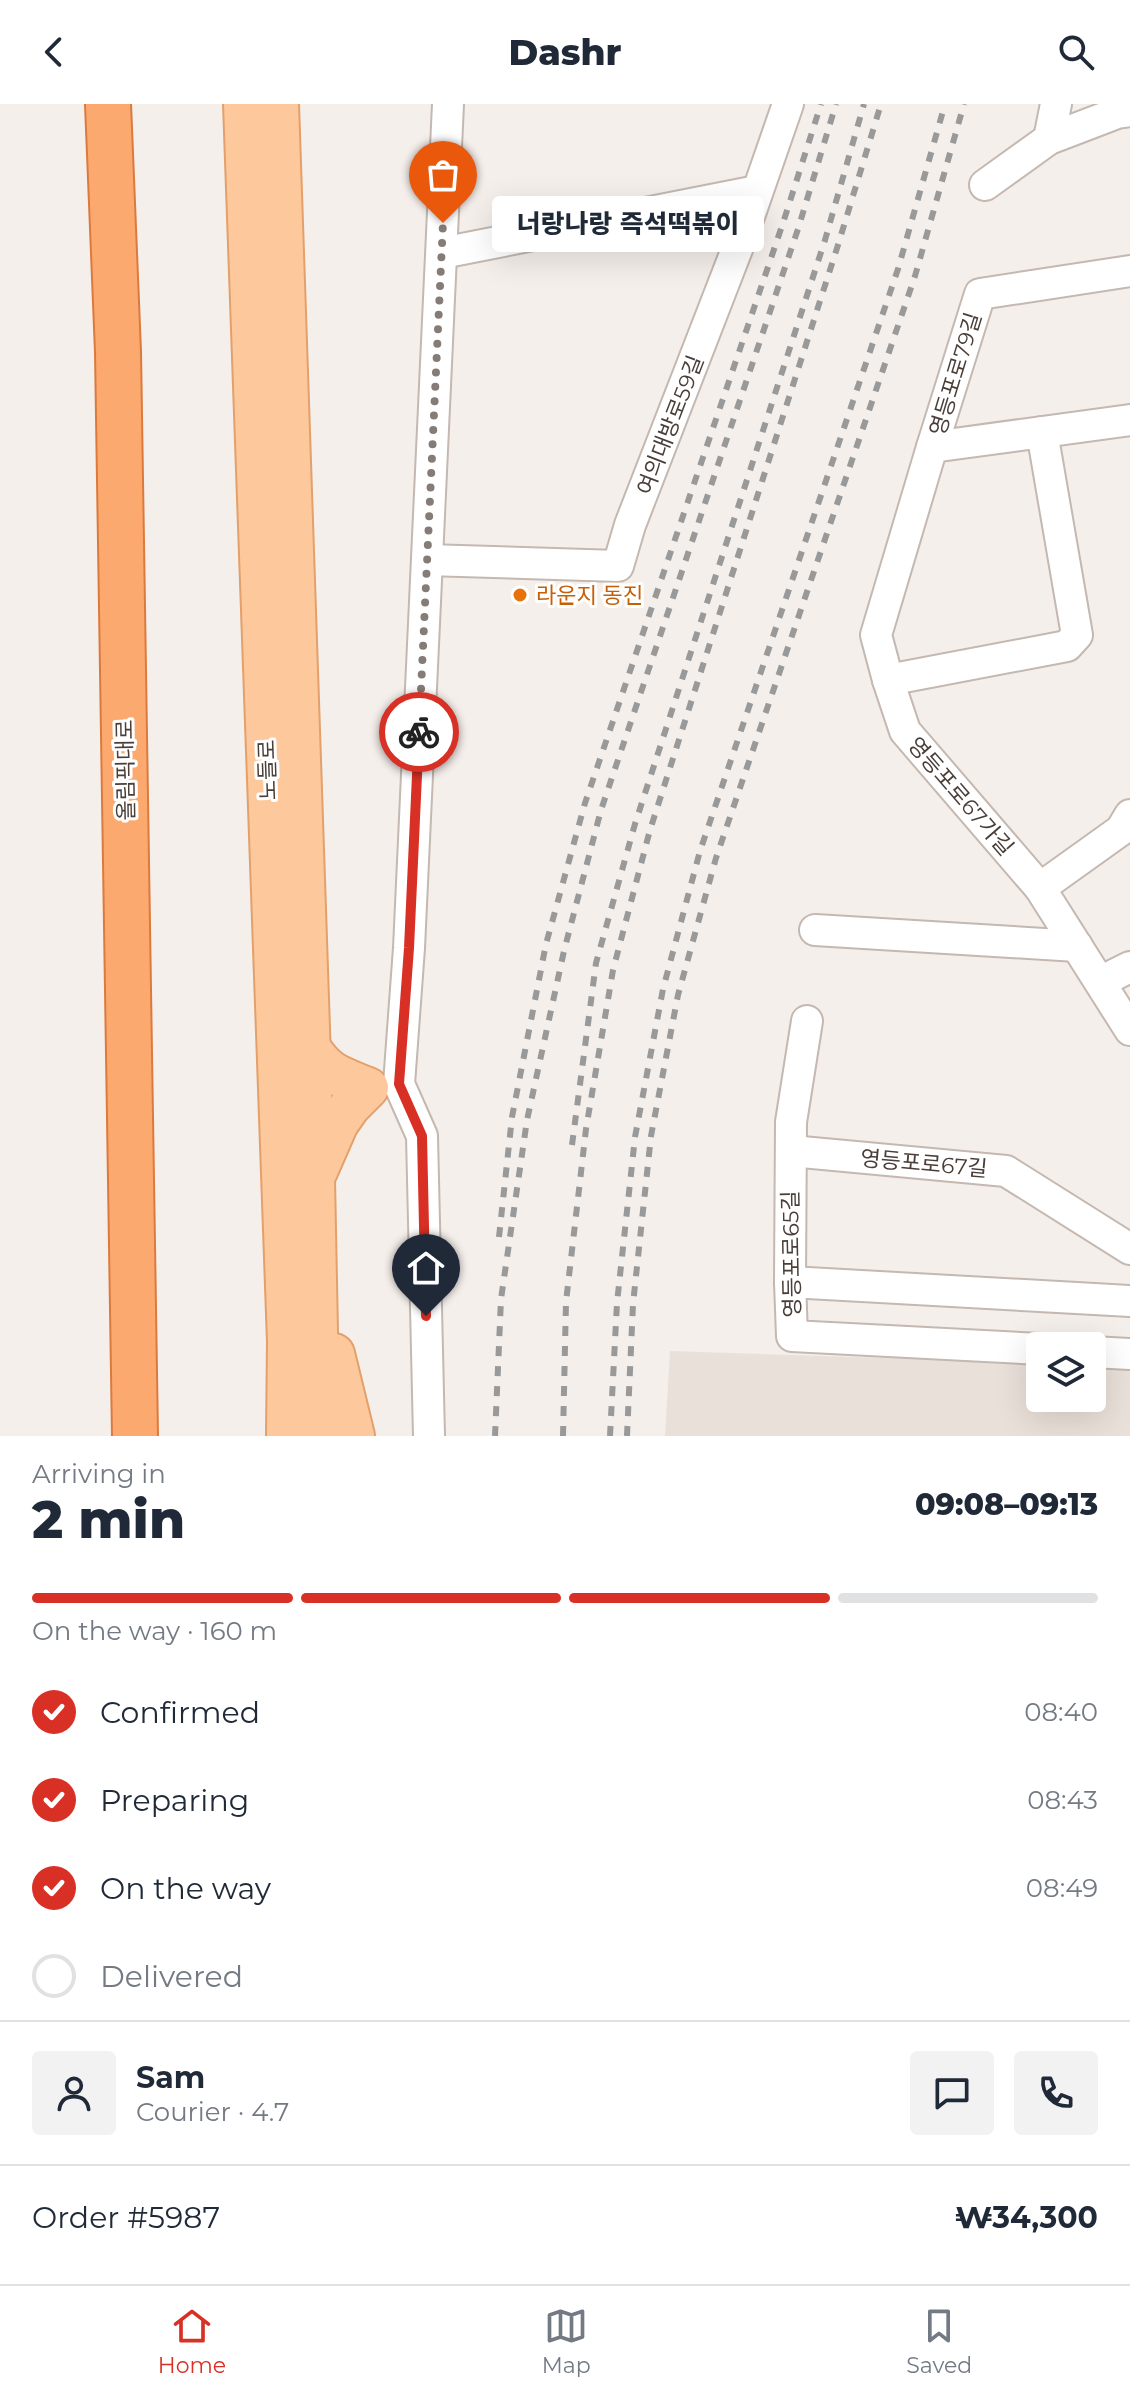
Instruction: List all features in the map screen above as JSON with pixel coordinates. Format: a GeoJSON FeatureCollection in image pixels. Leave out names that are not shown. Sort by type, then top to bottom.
{"type":"FeatureCollection","features":[{"type":"Feature","properties":{"kind":"highway","name":"올림픽대로"},"geometry":{"type":"LineString","coordinates":[[108,104],[118,352],[135,1436]]}},
{"type":"Feature","properties":{"kind":"main road","name":"노들로"},"geometry":{"type":"LineString","coordinates":[[244,104],[288,1342],[300,1430]]}},
{"type":"Feature","properties":{"kind":"main road","name":"노들로"},"geometry":{"type":"LineString","coordinates":[[278,104],[314,1178],[315,1261],[300,1430]]}},
{"type":"Feature","properties":{"kind":"main road"},"geometry":{"type":"LineString","coordinates":[[309,1046],[320,1063],[336,1075],[384,1086]]}},
{"type":"Feature","properties":{"kind":"main road"},"geometry":{"type":"LineString","coordinates":[[314,1178],[338,1123],[350,1106],[384,1086]]}},
{"type":"Feature","properties":{"kind":"main road"},"geometry":{"type":"LineString","coordinates":[[315,1261],[354,1436]]}},
{"type":"Feature","properties":{"kind":"street"},"geometry":{"type":"LineString","coordinates":[[429,1436],[422,1136],[384,1086],[409,948],[448,104]]}},
{"type":"Feature","properties":{"kind":"street","name":"여의대방로59길"},"geometry":{"type":"LineString","coordinates":[[427,560],[618,566],[630,525],[695,360],[788,104]]}},
{"type":"Feature","properties":{"kind":"street"},"geometry":{"type":"LineString","coordinates":[[1049,139],[1056,104]]}},
{"type":"Feature","properties":{"kind":"street"},"geometry":{"type":"LineString","coordinates":[[985,185],[1049,139],[1130,111]]}},
{"type":"Feature","properties":{"kind":"street"},"geometry":{"type":"LineString","coordinates":[[442,253],[757,191]]}},
{"type":"Feature","properties":{"kind":"street","name":"영등포로79길"},"geometry":{"type":"LineString","coordinates":[[1130,271],[980,294],[932,447],[1130,420]]}},
{"type":"Feature","properties":{"kind":"street"},"geometry":{"type":"LineString","coordinates":[[888,680],[1067,646],[1077,635],[1042,432]]}},
{"type":"Feature","properties":{"kind":"street","name":"영등포로67가길"},"geometry":{"type":"LineString","coordinates":[[932,447],[876,635],[905,731],[1040,888],[1130,1030]]}},
{"type":"Feature","properties":{"kind":"street"},"geometry":{"type":"LineString","coordinates":[[1040,888],[1121,830],[1130,815]]}},
{"type":"Feature","properties":{"kind":"street"},"geometry":{"type":"LineString","coordinates":[[815,930],[1077,946]]}},
{"type":"Feature","properties":{"kind":"street"},"geometry":{"type":"LineString","coordinates":[[1100,982],[1130,967]]}},
{"type":"Feature","properties":{"kind":"street","name":"영등포로65길"},"geometry":{"type":"LineString","coordinates":[[807,1021],[791,1122],[792,1336],[1026,1348]]}},
{"type":"Feature","properties":{"kind":"street","name":"영등포로67길"},"geometry":{"type":"LineString","coordinates":[[791,1151],[1006,1171],[1130,1249]]}},
{"type":"Feature","properties":{"kind":"street"},"geometry":{"type":"LineString","coordinates":[[790,1282],[1130,1301]]}},
{"type":"Feature","properties":{"kind":"street"},"geometry":{"type":"LineString","coordinates":[[1106,1353],[1130,1354]]}},
{"type":"Feature","properties":{"kind":"shaded area"},"geometry":{"type":"Polygon","coordinates":[[[670,1351],[1026,1363],[1026,1412],[1106,1412],[1106,1365],[1130,1366],[1130,1436],[665,1436],[670,1351]]]}},
{"type":"Feature","properties":{"kind":"railway"},"geometry":{"type":"LineString","coordinates":[[499,1237],[512,1117],[546,944],[585,803],[821,104]]}},
{"type":"Feature","properties":{"kind":"railway"},"geometry":{"type":"LineString","coordinates":[[495,1436],[501,1299],[527,1120],[564,951],[601,810],[798,229],[836,104]]}},
{"type":"Feature","properties":{"kind":"railway"},"geometry":{"type":"LineString","coordinates":[[572,1145],[596,963],[635,824],[825,240],[864,104]]}},
{"type":"Feature","properties":{"kind":"railway"},"geometry":{"type":"LineString","coordinates":[[563,1436],[566,1302],[586,1129],[613,970],[650,830],[881,104]]}},
{"type":"Feature","properties":{"kind":"railway"},"geometry":{"type":"LineString","coordinates":[[610,1436],[617,1303],[635,1137],[663,989],[700,851],[898,269],[945,104]]}},
{"type":"Feature","properties":{"kind":"railway"},"geometry":{"type":"LineString","coordinates":[[627,1436],[633,1304],[651,1136],[678,995],[716,858],[915,276],[964,104]]}},
{"type":"Feature","properties":{"kind":"way so far"},"geometry":{"type":"LineString","coordinates":[[419,732],[443,223]]}},
{"type":"Feature","properties":{"kind":"place","name":"너랑나랑 즉석떡볶이"},"geometry":{"type":"Point","coordinates":[443,223]}},
{"type":"Feature","properties":{"kind":"place","name":"라운지 동진"},"geometry":{"type":"Point","coordinates":[520,595]}},
{"type":"Feature","properties":{"kind":"route"},"geometry":{"type":"LineString","coordinates":[[419,732],[399,1084],[422,1136],[426,1316]]}}]}
